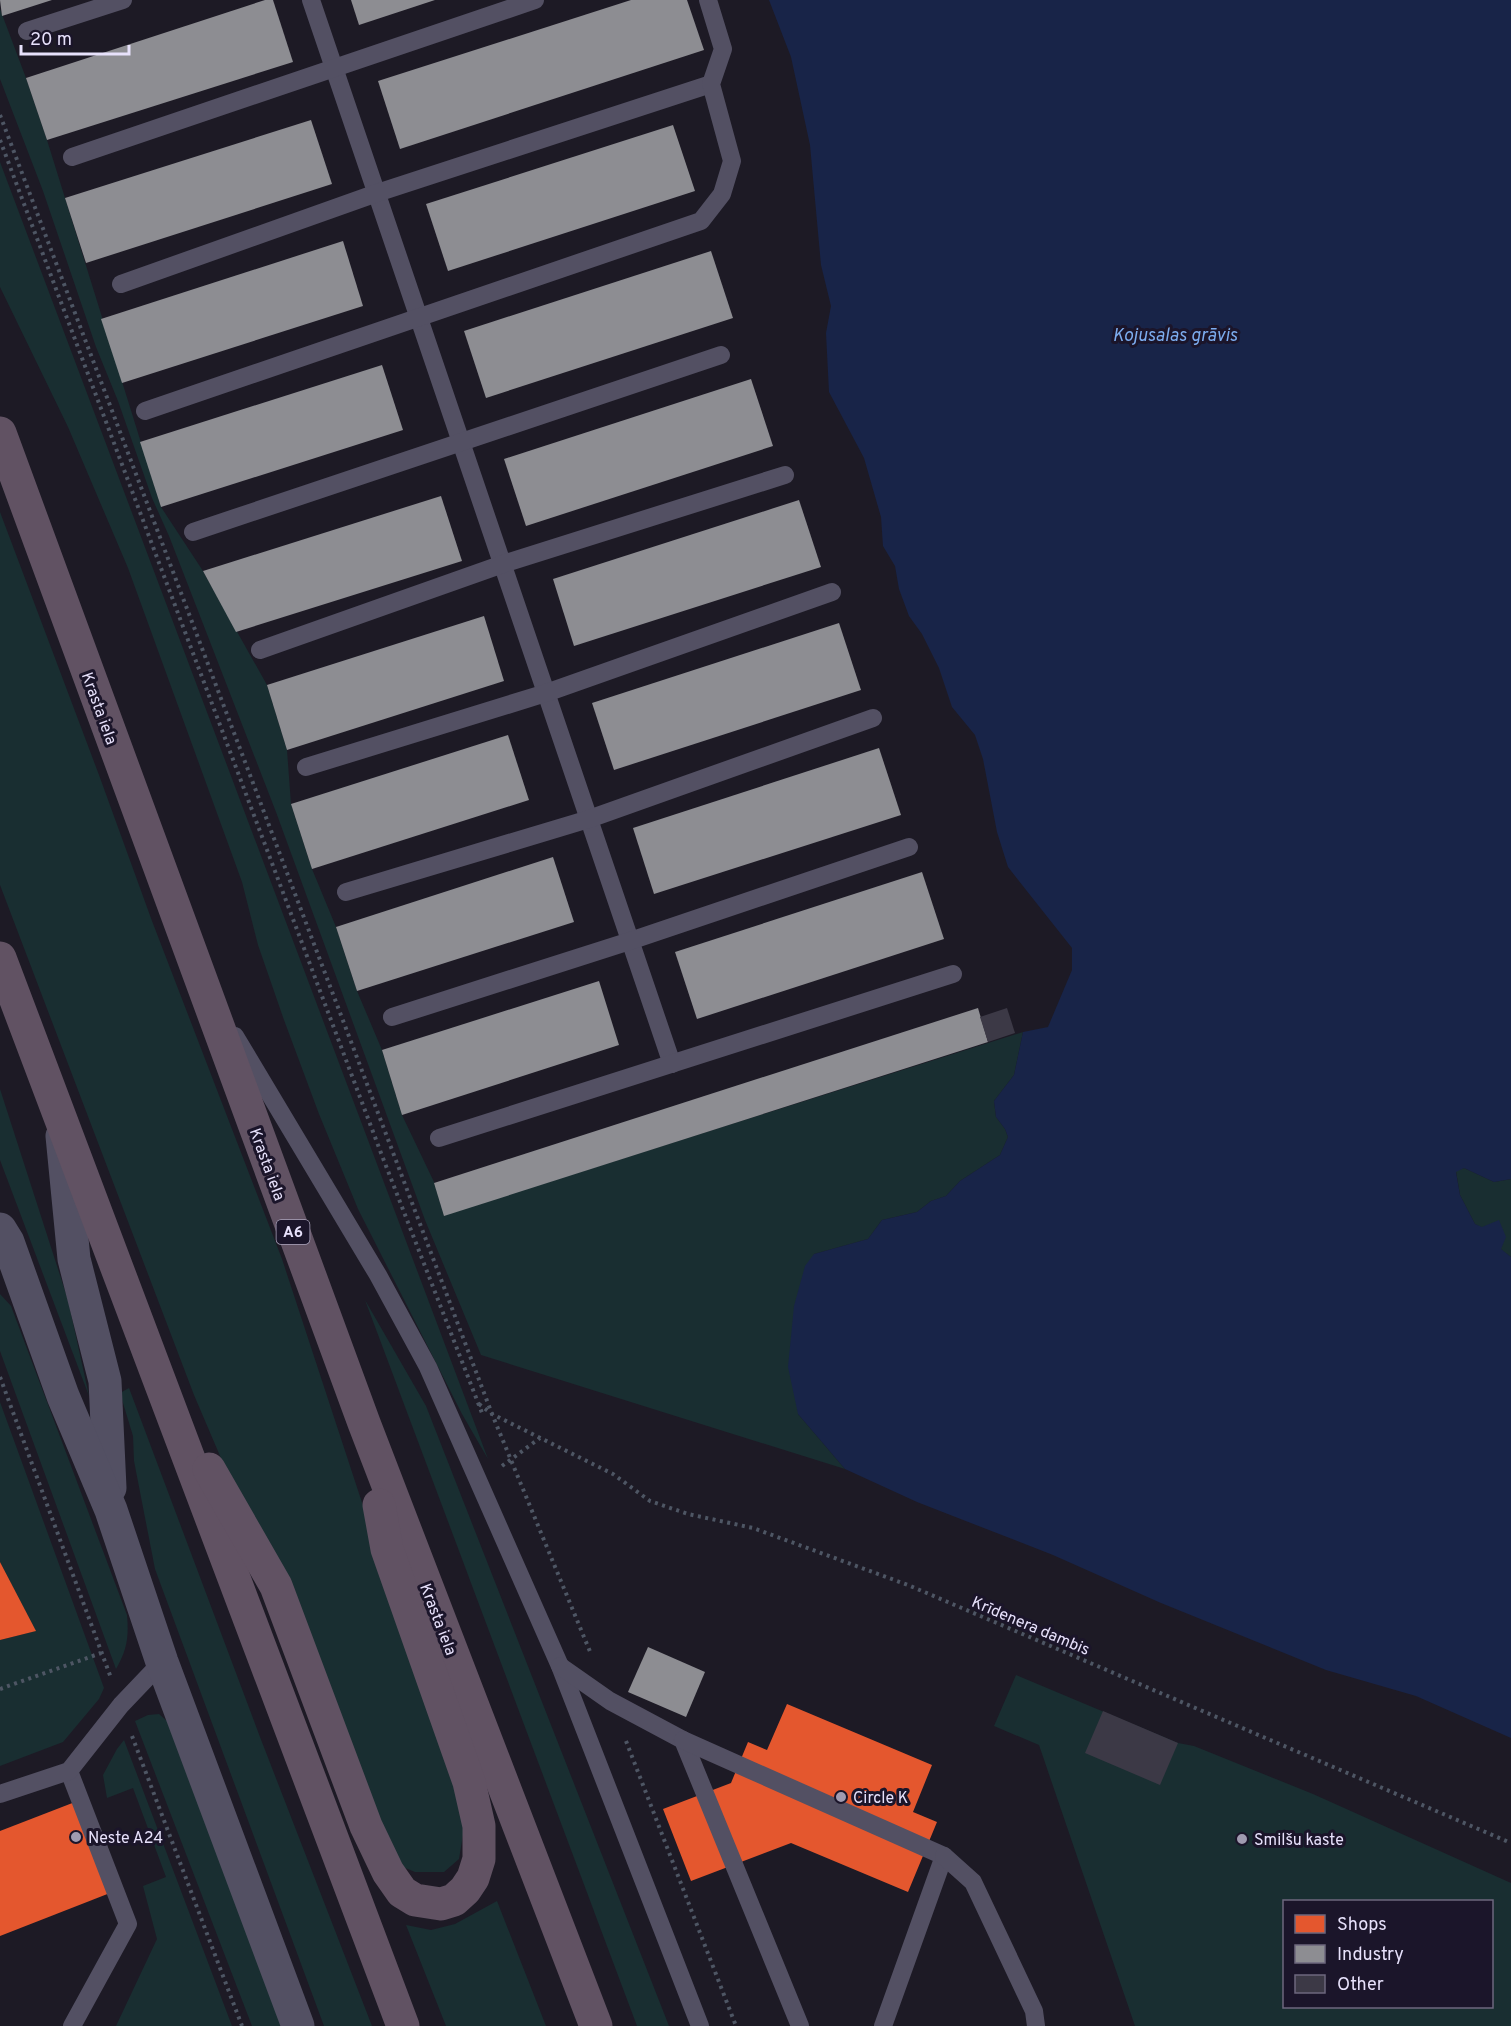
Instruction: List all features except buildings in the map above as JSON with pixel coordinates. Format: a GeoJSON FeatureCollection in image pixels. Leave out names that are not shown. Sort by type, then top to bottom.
{"type":"FeatureCollection","features":[{"type":"Feature","properties":{"kind":"highway","name":"Krasta iela"},"geometry":{"type":"LineString","coordinates":[[0,433],[364,1423],[596,2026]]}},
{"type":"Feature","properties":{"kind":"highway"},"geometry":{"type":"LineString","coordinates":[[0,958],[403,2026]]}},
{"type":"Feature","properties":{"kind":"highway"},"geometry":{"type":"LineString","coordinates":[[172,1412],[219,1483],[276,1586],[366,1826],[387,1872],[402,1892],[416,1900],[441,1904],[454,1900],[473,1878],[479,1859],[479,1826],[469,1782],[387,1549],[364,1423]]}},
{"type":"Feature","properties":{"kind":"street"},"geometry":{"type":"LineString","coordinates":[[60,1119],[74,1259],[105,1381],[111,1510]]}},
{"type":"Feature","properties":{"kind":"street"},"geometry":{"type":"LineString","coordinates":[[3,1238],[63,1396],[111,1510],[162,1662],[298,2026]]}},
{"type":"Feature","properties":{"kind":"lane"},"geometry":{"type":"LineString","coordinates":[[27,31],[123,0]]}},
{"type":"Feature","properties":{"kind":"lane"},"geometry":{"type":"LineString","coordinates":[[311,0],[672,1064]]}},
{"type":"Feature","properties":{"kind":"lane"},"geometry":{"type":"LineString","coordinates":[[72,157],[535,0]]}},
{"type":"Feature","properties":{"kind":"lane"},"geometry":{"type":"LineString","coordinates":[[145,411],[701,221],[722,194],[732,161],[711,84],[723,49],[708,0]]}},
{"type":"Feature","properties":{"kind":"lane"},"geometry":{"type":"LineString","coordinates":[[121,284],[376,193],[711,84]]}},
{"type":"Feature","properties":{"kind":"lane"},"geometry":{"type":"LineString","coordinates":[[193,532],[462,444],[721,355]]}},
{"type":"Feature","properties":{"kind":"lane"},"geometry":{"type":"LineString","coordinates":[[260,650],[502,564],[785,475]]}},
{"type":"Feature","properties":{"kind":"lane"},"geometry":{"type":"LineString","coordinates":[[306,767],[546,693],[832,592]]}},
{"type":"Feature","properties":{"kind":"lane"},"geometry":{"type":"LineString","coordinates":[[346,892],[589,819],[873,718]]}},
{"type":"Feature","properties":{"kind":"lane"},"geometry":{"type":"LineString","coordinates":[[392,1017],[630,941],[909,846]]}},
{"type":"Feature","properties":{"kind":"lane"},"geometry":{"type":"LineString","coordinates":[[439,1138],[953,974]]}},
{"type":"Feature","properties":{"kind":"lane"},"geometry":{"type":"LineString","coordinates":[[198,975],[378,1275],[428,1367],[560,1666],[700,2026]]}},
{"type":"Feature","properties":{"kind":"lane"},"geometry":{"type":"LineString","coordinates":[[0,1794],[69,1771],[121,1705],[162,1662]]}},
{"type":"Feature","properties":{"kind":"lane"},"geometry":{"type":"LineString","coordinates":[[560,1666],[610,1701],[682,1740],[944,1856],[973,1882],[1034,2011],[1036,2026]]}},
{"type":"Feature","properties":{"kind":"lane"},"geometry":{"type":"LineString","coordinates":[[682,1740],[800,2026]]}},
{"type":"Feature","properties":{"kind":"lane"},"geometry":{"type":"LineString","coordinates":[[69,1771],[128,1924],[72,2026]]}},
{"type":"Feature","properties":{"kind":"lane"},"geometry":{"type":"LineString","coordinates":[[883,2026],[944,1856]]}},
{"type":"Feature","properties":{"kind":"path"},"geometry":{"type":"LineString","coordinates":[[0,115],[492,1414],[610,1701],[736,2026]]}},
{"type":"Feature","properties":{"kind":"path"},"geometry":{"type":"LineString","coordinates":[[0,140],[381,1153],[482,1414]]}},
{"type":"Feature","properties":{"kind":"path","name":"Krīdenera dambis"},"geometry":{"type":"LineString","coordinates":[[478,1404],[492,1414],[613,1474],[650,1501],[688,1514],[753,1528],[908,1585],[1511,1843]]}},
{"type":"Feature","properties":{"kind":"path"},"geometry":{"type":"LineString","coordinates":[[496,1457],[500,1468],[540,1438]]}},
{"type":"Feature","properties":{"kind":"path"},"geometry":{"type":"LineString","coordinates":[[0,1689],[101,1653]]}},
{"type":"Feature","properties":{"kind":"green space"},"geometry":{"type":"Polygon","coordinates":[[[0,9],[47,140],[161,507],[203,571],[267,685],[287,750],[291,804],[312,869],[336,927],[357,991],[382,1050],[402,1115],[434,1182],[444,1215],[1023,1032],[1014,1075],[994,1101],[996,1117],[1008,1137],[1000,1155],[960,1181],[946,1196],[931,1201],[917,1212],[882,1220],[868,1239],[814,1254],[798,1414],[845,1469],[481,1355],[425,1220],[276,812],[169,536],[152,498],[118,401],[96,347],[43,191],[0,79],[0,9]]]}},
{"type":"Feature","properties":{"kind":"green space"},"geometry":{"type":"Polygon","coordinates":[[[0,162],[488,1459],[462,1414],[358,1209],[284,1020],[258,945],[242,882],[128,568],[68,427],[0,287],[0,162]]]}},
{"type":"Feature","properties":{"kind":"green space"},"geometry":{"type":"Polygon","coordinates":[[[0,512],[152,921],[282,1259],[463,1810],[463,1835],[459,1859],[444,1872],[415,1872],[398,1865],[322,1695],[194,1395],[0,885],[0,512]]]}},
{"type":"Feature","properties":{"kind":"green space"},"geometry":{"type":"Polygon","coordinates":[[[0,1089],[68,1300],[89,1396],[0,1160],[0,1089]]]}},
{"type":"Feature","properties":{"kind":"green space"},"geometry":{"type":"Polygon","coordinates":[[[1464,1168],[1494,1182],[1511,1179],[1511,1257],[1500,1249],[1481,1227],[1475,1224],[1460,1195],[1456,1171],[1464,1168]]]}},
{"type":"Feature","properties":{"kind":"green space"},"geometry":{"type":"Polygon","coordinates":[[[0,1294],[11,1306],[127,1615],[126,1643],[123,1656],[116,1669],[0,1351],[0,1294]]]}},
{"type":"Feature","properties":{"kind":"green space"},"geometry":{"type":"Polygon","coordinates":[[[365,1300],[426,1406],[669,2026],[637,2026],[365,1300]]]}},
{"type":"Feature","properties":{"kind":"green space"},"geometry":{"type":"Polygon","coordinates":[[[129,1388],[260,1737],[372,2026],[324,2026],[155,1569],[134,1461],[133,1436],[120,1393],[129,1388]]]}},
{"type":"Feature","properties":{"kind":"green space"},"geometry":{"type":"Polygon","coordinates":[[[0,1402],[104,1688],[99,1699],[63,1742],[0,1766],[0,1640],[35,1631],[0,1562],[0,1402]]]}},
{"type":"Feature","properties":{"kind":"green space","name":"Smilšu kaste"},"geometry":{"type":"Polygon","coordinates":[[[1016,1675],[1178,1743],[1194,1746],[1313,1794],[1511,1883],[1511,2026],[1135,2026],[1039,1745],[994,1726],[1016,1675]]]}},
{"type":"Feature","properties":{"kind":"green space"},"geometry":{"type":"Polygon","coordinates":[[[159,1714],[167,1721],[280,2026],[252,2026],[135,1721],[148,1715],[159,1714]]]}},
{"type":"Feature","properties":{"kind":"green space"},"geometry":{"type":"Polygon","coordinates":[[[124,1740],[232,2026],[116,2026],[157,1939],[143,1886],[166,1877],[133,1788],[107,1798],[103,1775],[124,1740]]]}},
{"type":"Feature","properties":{"kind":"green space"},"geometry":{"type":"Polygon","coordinates":[[[497,1901],[546,2026],[446,2026],[406,1925],[431,1930],[455,1924],[497,1901]]]}},
{"type":"Feature","properties":{"kind":"water","name":"Kojusalas grāvis"},"geometry":{"type":"Polygon","coordinates":[[[769,0],[1511,0],[1511,1179],[1494,1182],[1464,1168],[1456,1172],[1460,1195],[1475,1224],[1482,1227],[1499,1220],[1506,1237],[1501,1249],[1511,1257],[1511,1738],[1416,1696],[1326,1670],[1161,1603],[1053,1555],[917,1502],[845,1469],[798,1414],[788,1367],[794,1306],[805,1266],[814,1254],[868,1239],[882,1220],[917,1212],[931,1201],[946,1196],[960,1181],[1000,1155],[1008,1137],[996,1117],[994,1101],[1014,1075],[1023,1032],[1048,1027],[1072,970],[1072,948],[1008,867],[997,832],[983,759],[975,735],[952,707],[939,668],[922,634],[909,616],[899,589],[895,566],[883,546],[881,517],[864,458],[829,392],[826,333],[831,306],[821,265],[810,145],[791,57],[769,0]]]}},
{"type":"Feature","properties":{"kind":"place","name":"Circle K"},"geometry":{"type":"Point","coordinates":[841,1797]}},
{"type":"Feature","properties":{"kind":"place","name":"Neste A24"},"geometry":{"type":"Point","coordinates":[76,1837]}},
{"type":"Feature","properties":{"kind":"place","name":"Smilšu kaste"},"geometry":{"type":"Point","coordinates":[1242,1839]}}]}
